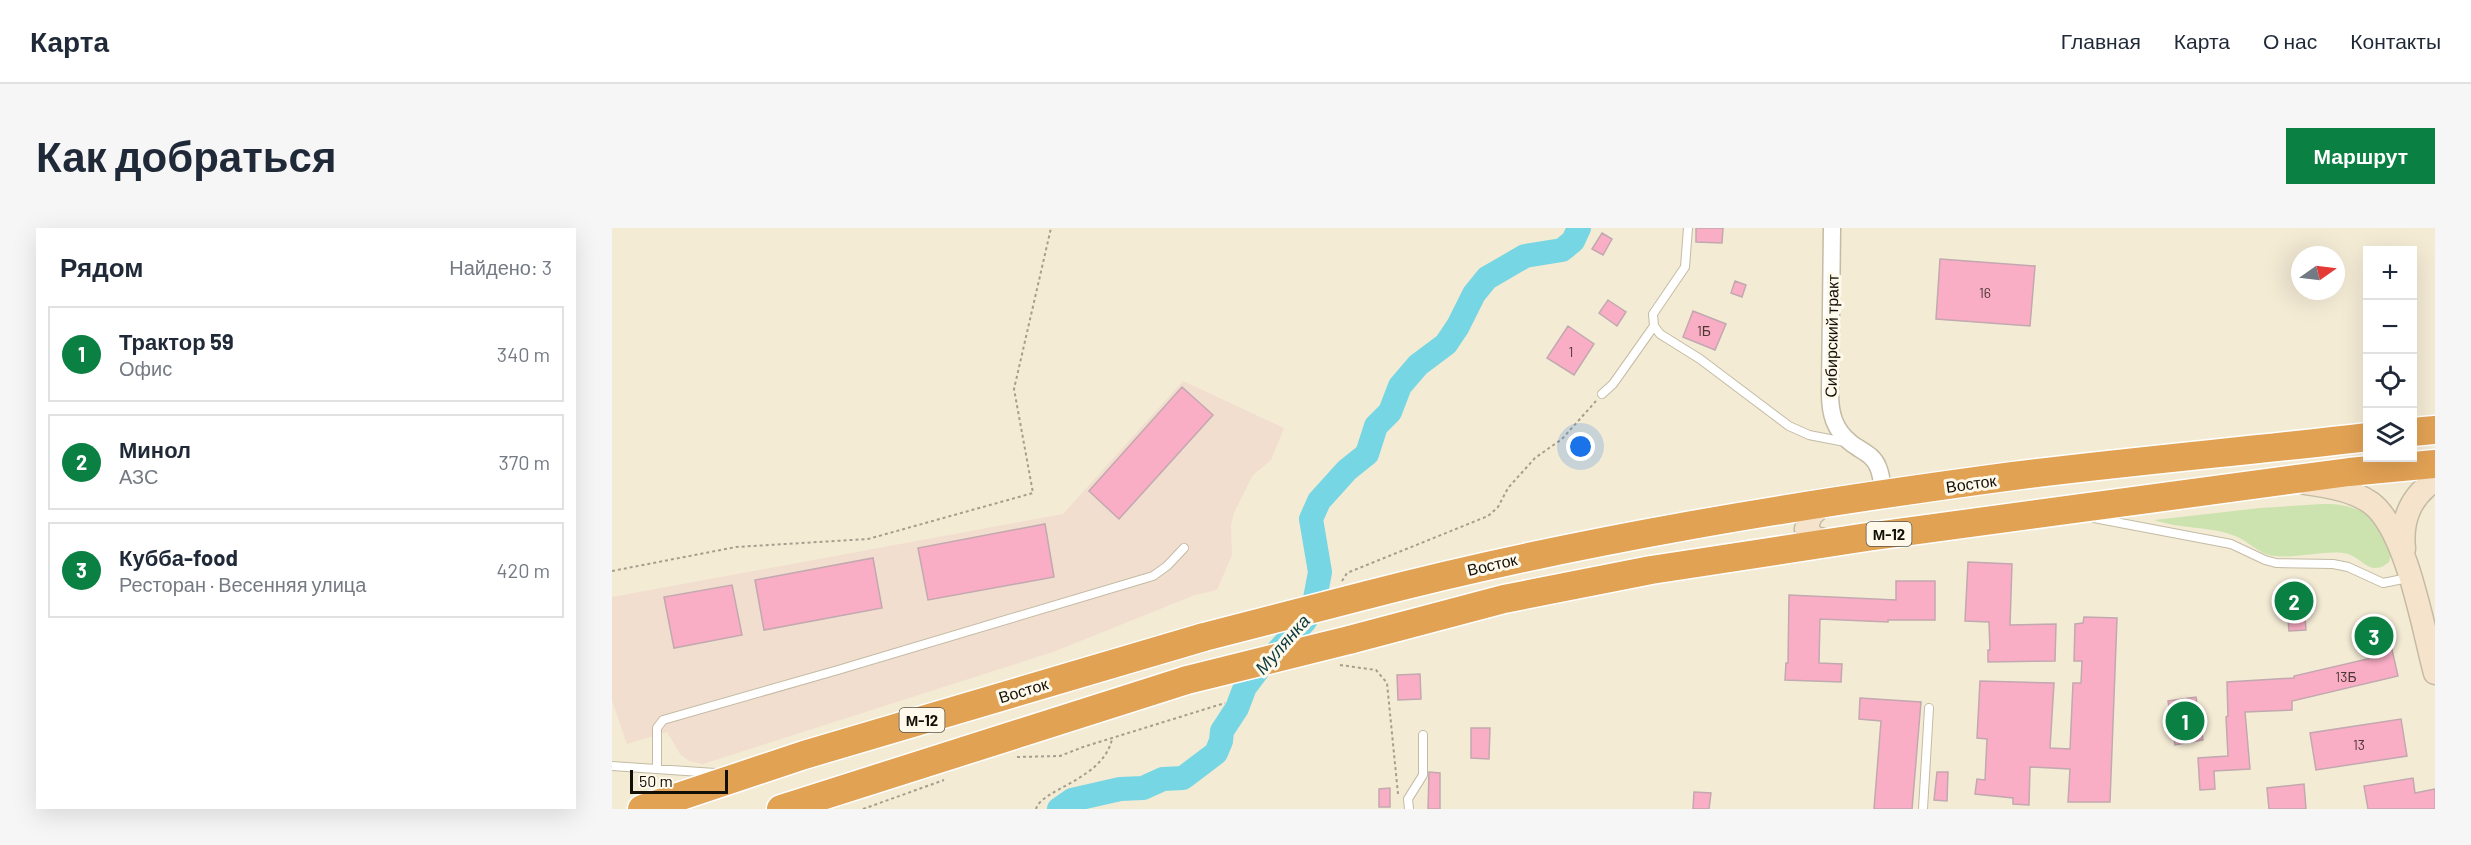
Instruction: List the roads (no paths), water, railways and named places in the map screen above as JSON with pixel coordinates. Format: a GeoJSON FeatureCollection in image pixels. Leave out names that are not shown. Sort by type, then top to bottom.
{"type":"FeatureCollection","features":[{"type":"Feature","properties":{"kind":"highway"},"geometry":{"type":"LineString","coordinates":[[2417,432],[2435,430]]}},
{"type":"Feature","properties":{"kind":"highway","name":"Восток"},"geometry":{"type":"LineString","coordinates":[[642,809],[804,755],[1204,637],[1533,555],[1687,526],[2015,476],[2363,437]]}},
{"type":"Feature","properties":{"kind":"highway","name":"М-12"},"geometry":{"type":"LineString","coordinates":[[781,809],[1187,680],[1504,600],[1611,576],[1835,542],[2289,480],[2435,464]]}},
{"type":"Feature","properties":{"kind":"street","name":"Сибирский тракт"},"geometry":{"type":"LineString","coordinates":[[1832,228],[1830,404],[1832,417],[1839,431],[1852,444],[1870,455],[1878,467],[1884,495]]}},
{"type":"Feature","properties":{"kind":"street"},"geometry":{"type":"LineString","coordinates":[[2289,480],[2336,489],[2369,502],[2378,509],[2389,526],[2408,570]]}},
{"type":"Feature","properties":{"kind":"street"},"geometry":{"type":"LineString","coordinates":[[2435,480],[2418,494],[2407,510],[2403,538],[2408,570],[2435,673]]}},
{"type":"Feature","properties":{"kind":"street"},"geometry":{"type":"LineString","coordinates":[[1823,505],[1811,514],[1806,529],[1815,538],[1835,542]]}},
{"type":"Feature","properties":{"kind":"lane"},"geometry":{"type":"LineString","coordinates":[[1602,394],[1613,384],[1654,326],[1655,310],[1685,267],[1687,228]]}},
{"type":"Feature","properties":{"kind":"lane"},"geometry":{"type":"LineString","coordinates":[[1654,326],[1660,334],[1700,359],[1789,426],[1809,435],[1852,444]]}},
{"type":"Feature","properties":{"kind":"lane"},"geometry":{"type":"LineString","coordinates":[[2058,512],[2231,544],[2265,561],[2333,564],[2348,567],[2383,583],[2408,570]]}},
{"type":"Feature","properties":{"kind":"lane"},"geometry":{"type":"LineString","coordinates":[[657,768],[657,728],[663,720],[1153,576],[1167,566],[1184,548]]}},
{"type":"Feature","properties":{"kind":"lane"},"geometry":{"type":"LineString","coordinates":[[1923,809],[1929,708]]}},
{"type":"Feature","properties":{"kind":"lane"},"geometry":{"type":"LineString","coordinates":[[1409,809],[1408,799],[1423,775],[1423,735]]}},
{"type":"Feature","properties":{"kind":"lane"},"geometry":{"type":"LineString","coordinates":[[612,766],[712,774],[804,755]]}},
{"type":"Feature","properties":{"kind":"waterway","name":"Мулянка"},"geometry":{"type":"LineString","coordinates":[[1059,809],[1072,800],[1120,789],[1143,788],[1163,779],[1183,778],[1216,753],[1222,731],[1237,708],[1245,687],[1260,667],[1305,621],[1314,604],[1320,572],[1311,519],[1319,501],[1347,470],[1367,454],[1376,426],[1390,412],[1400,386],[1418,365],[1446,344],[1474,294],[1487,278],[1525,256],[1562,250],[1573,241],[1579,228]]}},
{"type":"Feature","properties":{"kind":"place","name":"Минол"},"geometry":{"type":"Point","coordinates":[2294,601]}},
{"type":"Feature","properties":{"kind":"place","name":"Кубба-food"},"geometry":{"type":"Point","coordinates":[2374,636]}},
{"type":"Feature","properties":{"kind":"place","name":"Трактор 59"},"geometry":{"type":"Point","coordinates":[2185,721]}}]}
